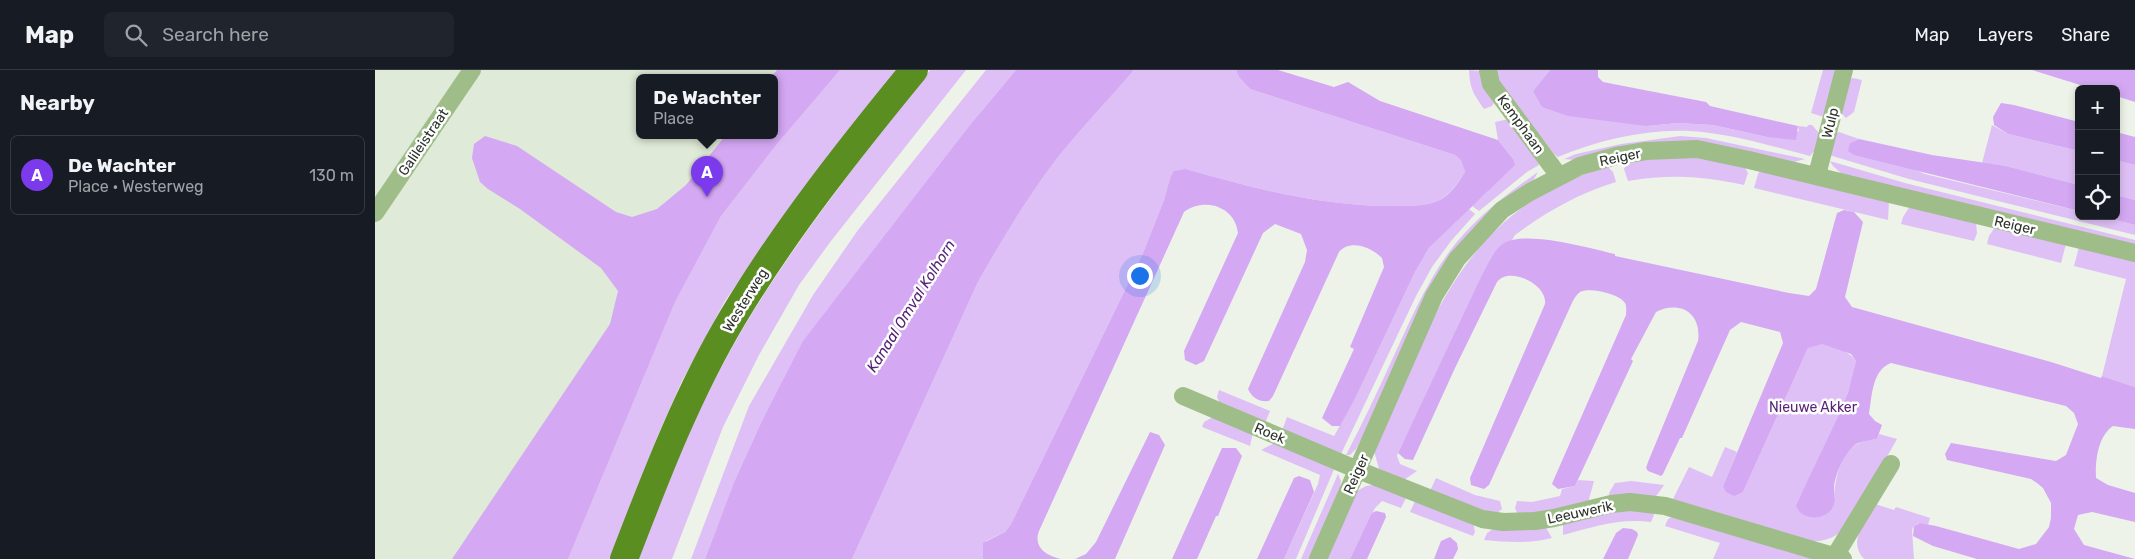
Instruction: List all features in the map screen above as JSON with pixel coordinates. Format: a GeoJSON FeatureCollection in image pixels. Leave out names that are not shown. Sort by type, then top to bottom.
{"type":"FeatureCollection","features":[{"type":"Feature","properties":{"kind":"main road","name":"Westerweg"},"geometry":{"type":"LineString","coordinates":[[624,559],[677,426],[732,318],[798,219],[914,70]]}},
{"type":"Feature","properties":{"kind":"street","name":"Galileistraat"},"geometry":{"type":"LineString","coordinates":[[375,213],[472,70]]}},
{"type":"Feature","properties":{"kind":"street","name":"Kemphaan"},"geometry":{"type":"LineString","coordinates":[[1488,70],[1491,84],[1559,176]]}},
{"type":"Feature","properties":{"kind":"street","name":"Wulp"},"geometry":{"type":"LineString","coordinates":[[1817,175],[1844,70]]}},
{"type":"Feature","properties":{"kind":"street","name":"Reiger"},"geometry":{"type":"LineString","coordinates":[[1318,559],[1434,296],[1457,259],[1502,210],[1530,192],[1580,166],[1616,156],[1697,149],[1817,175],[2135,253]]}},
{"type":"Feature","properties":{"kind":"street","name":"Roek"},"geometry":{"type":"LineString","coordinates":[[1183,396],[1358,470]]}},
{"type":"Feature","properties":{"kind":"street","name":"Leeuwerik"},"geometry":{"type":"LineString","coordinates":[[1358,470],[1482,519],[1503,522],[1535,521],[1611,504],[1630,502],[1665,506],[1839,557],[1891,464]]}},
{"type":"Feature","properties":{"kind":"shaded area"},"geometry":{"type":"Polygon","coordinates":[[[375,70],[873,70],[759,203],[601,559],[375,559],[375,70]]]}},
{"type":"Feature","properties":{"kind":"green space"},"geometry":{"type":"Polygon","coordinates":[[[840,70],[900,70],[790,207],[725,301],[681,383],[658,435],[610,559],[568,559],[675,302],[721,216],[777,144],[840,70]]]}},
{"type":"Feature","properties":{"kind":"green space"},"geometry":{"type":"Polygon","coordinates":[[[930,70],[966,70],[831,241],[799,285],[759,355],[723,427],[672,559],[638,559],[677,460],[699,411],[745,325],[794,249],[820,213],[930,70]]]}},
{"type":"Feature","properties":{"kind":"green space"},"geometry":{"type":"Polygon","coordinates":[[[986,70],[1016,70],[974,120],[760,425],[734,482],[705,559],[691,559],[749,406],[813,295],[858,230],[986,70]]]}},
{"type":"Feature","properties":{"kind":"green space"},"geometry":{"type":"Polygon","coordinates":[[[1134,70],[1236,70],[1239,77],[1250,89],[1455,155],[1461,159],[1465,172],[1454,188],[1440,200],[1428,204],[1410,206],[1339,203],[1287,195],[1186,169],[1170,178],[1164,200],[1143,253],[1011,524],[1005,532],[986,541],[983,559],[852,559],[986,267],[1049,169],[1134,70]]]}},
{"type":"Feature","properties":{"kind":"green space"},"geometry":{"type":"Polygon","coordinates":[[[1469,70],[1481,71],[1495,101],[1492,106],[1484,109],[1477,99],[1471,86],[1469,70]]]}},
{"type":"Feature","properties":{"kind":"green space"},"geometry":{"type":"Polygon","coordinates":[[[1496,70],[1550,70],[1533,91],[1646,126],[1678,123],[1713,125],[1767,137],[1799,131],[1798,126],[1807,127],[1812,125],[1819,133],[1814,151],[1810,156],[1719,134],[1672,131],[1622,137],[1590,145],[1558,157],[1500,84],[1496,70]]]}},
{"type":"Feature","properties":{"kind":"green space"},"geometry":{"type":"Polygon","coordinates":[[[1823,70],[1836,70],[1824,117],[1811,113],[1823,70]]]}},
{"type":"Feature","properties":{"kind":"green space"},"geometry":{"type":"Polygon","coordinates":[[[1853,78],[1862,80],[1854,112],[1846,118],[1840,112],[1848,80],[1853,78]]]}},
{"type":"Feature","properties":{"kind":"green space"},"geometry":{"type":"Polygon","coordinates":[[[1509,119],[1538,158],[1539,165],[1527,172],[1479,211],[1472,206],[1487,192],[1513,159],[1498,140],[1495,122],[1509,119]]]}},
{"type":"Feature","properties":{"kind":"green space"},"geometry":{"type":"Polygon","coordinates":[[[1992,125],[2008,134],[2075,150],[2075,184],[2006,166],[1982,163],[1992,125]]]}},
{"type":"Feature","properties":{"kind":"green space"},"geometry":{"type":"Polygon","coordinates":[[[1839,132],[1859,139],[1850,143],[1925,174],[2075,210],[2075,220],[2116,220],[2135,225],[2135,235],[1909,179],[1829,155],[1834,134],[1839,132]]]}},
{"type":"Feature","properties":{"kind":"green space"},"geometry":{"type":"Polygon","coordinates":[[[1680,136],[1706,138],[1805,159],[1794,162],[1713,144],[1574,160],[1564,159],[1576,154],[1621,144],[1680,136]]]}},
{"type":"Feature","properties":{"kind":"green space"},"geometry":{"type":"Polygon","coordinates":[[[1661,157],[1698,157],[1744,166],[1748,173],[1744,185],[1686,177],[1658,177],[1628,181],[1624,169],[1628,161],[1661,157]]]}},
{"type":"Feature","properties":{"kind":"green space"},"geometry":{"type":"Polygon","coordinates":[[[1830,161],[1905,183],[2135,240],[2135,245],[1842,174],[1830,161]]]}},
{"type":"Feature","properties":{"kind":"green space"},"geometry":{"type":"Polygon","coordinates":[[[2120,161],[2135,165],[2135,200],[2120,196],[2120,161]]]}},
{"type":"Feature","properties":{"kind":"green space"},"geometry":{"type":"Polygon","coordinates":[[[1607,166],[1613,172],[1616,182],[1563,204],[1527,226],[1515,235],[1512,240],[1503,244],[1441,364],[1398,453],[1397,456],[1400,464],[1417,471],[1404,480],[1379,469],[1374,451],[1434,317],[1457,278],[1484,243],[1517,212],[1557,186],[1607,166]]]}},
{"type":"Feature","properties":{"kind":"green space"},"geometry":{"type":"Polygon","coordinates":[[[1761,170],[1889,201],[1888,220],[1754,188],[1761,170]]]}},
{"type":"Feature","properties":{"kind":"green space"},"geometry":{"type":"Polygon","coordinates":[[[1538,172],[1533,181],[1491,212],[1356,449],[1350,455],[1346,455],[1414,313],[1440,265],[1462,236],[1479,218],[1538,172]]]}},
{"type":"Feature","properties":{"kind":"green space"},"geometry":{"type":"Polygon","coordinates":[[[1910,206],[1976,223],[1977,233],[1974,241],[1901,224],[1910,206]]]}},
{"type":"Feature","properties":{"kind":"green space"},"geometry":{"type":"Polygon","coordinates":[[[1469,209],[1475,214],[1451,241],[1432,267],[1416,296],[1341,454],[1282,431],[1287,417],[1334,436],[1355,399],[1415,272],[1429,248],[1469,209]]]}},
{"type":"Feature","properties":{"kind":"green space"},"geometry":{"type":"Polygon","coordinates":[[[1995,227],[2066,244],[2061,263],[1987,244],[1989,236],[1995,227]]]}},
{"type":"Feature","properties":{"kind":"green space"},"geometry":{"type":"Polygon","coordinates":[[[2079,247],[2135,261],[2135,387],[2102,376],[2126,279],[2074,266],[2079,247]]]}},
{"type":"Feature","properties":{"kind":"green space","name":"Nieuwe Akker"},"geometry":{"type":"Polygon","coordinates":[[[1817,344],[1838,348],[1849,354],[1856,361],[1852,380],[1839,417],[1796,505],[1835,498],[1835,484],[1843,460],[1847,453],[1857,444],[1877,439],[1879,434],[1897,439],[1848,525],[1831,538],[1821,541],[1809,541],[1672,501],[1689,467],[1712,477],[1725,447],[1737,452],[1723,486],[1743,492],[1808,348],[1817,344]]]}},
{"type":"Feature","properties":{"kind":"green space"},"geometry":{"type":"Polygon","coordinates":[[[1219,390],[1270,411],[1265,423],[1220,404],[1217,397],[1219,390]]]}},
{"type":"Feature","properties":{"kind":"green space"},"geometry":{"type":"Polygon","coordinates":[[[1213,417],[1253,432],[1250,446],[1202,427],[1204,422],[1213,417]]]}},
{"type":"Feature","properties":{"kind":"green space"},"geometry":{"type":"Polygon","coordinates":[[[1276,442],[1335,467],[1296,559],[1284,559],[1318,484],[1320,475],[1261,450],[1276,442]]]}},
{"type":"Feature","properties":{"kind":"green space"},"geometry":{"type":"Polygon","coordinates":[[[1338,474],[1341,481],[1339,494],[1309,559],[1301,559],[1338,474]]]}},
{"type":"Feature","properties":{"kind":"green space"},"geometry":{"type":"Polygon","coordinates":[[[1436,478],[1475,495],[1500,501],[1502,509],[1495,515],[1430,491],[1436,478]]]}},
{"type":"Feature","properties":{"kind":"green space"},"geometry":{"type":"Polygon","coordinates":[[[1578,480],[1594,481],[1588,503],[1565,509],[1518,515],[1515,508],[1517,501],[1532,502],[1560,496],[1562,489],[1575,486],[1578,480]]]}},
{"type":"Feature","properties":{"kind":"green space"},"geometry":{"type":"Polygon","coordinates":[[[1631,481],[1664,485],[1657,495],[1652,498],[1610,498],[1609,493],[1615,483],[1631,481]]]}},
{"type":"Feature","properties":{"kind":"green space"},"geometry":{"type":"Polygon","coordinates":[[[1373,485],[1407,496],[1401,508],[1382,501],[1375,508],[1350,559],[1327,559],[1357,491],[1366,486],[1373,485]]]}},
{"type":"Feature","properties":{"kind":"green space"},"geometry":{"type":"Polygon","coordinates":[[[1416,499],[1473,522],[1475,532],[1473,536],[1410,512],[1416,499]]]}},
{"type":"Feature","properties":{"kind":"green space"},"geometry":{"type":"Polygon","coordinates":[[[1875,504],[1894,510],[1896,507],[1930,518],[1928,525],[1919,524],[1912,530],[1914,559],[1864,559],[1859,552],[1857,545],[1860,531],[1875,504]]]}},
{"type":"Feature","properties":{"kind":"green space"},"geometry":{"type":"Polygon","coordinates":[[[1606,510],[1652,510],[1654,515],[1651,522],[1617,522],[1563,535],[1563,522],[1606,510]]]}},
{"type":"Feature","properties":{"kind":"green space"},"geometry":{"type":"Polygon","coordinates":[[[1676,515],[1827,559],[1713,559],[1720,543],[1665,526],[1668,519],[1676,515]]]}},
{"type":"Feature","properties":{"kind":"green space"},"geometry":{"type":"Polygon","coordinates":[[[1545,526],[1552,538],[1526,542],[1484,540],[1487,533],[1496,527],[1545,526]]]}},
{"type":"Feature","properties":{"kind":"water"},"geometry":{"type":"Polygon","coordinates":[[[777,70],[840,70],[777,144],[721,216],[675,302],[568,559],[452,559],[610,324],[618,291],[601,268],[480,182],[472,158],[474,144],[485,136],[517,146],[616,212],[632,217],[657,209],[686,185],[723,139],[778,139],[778,74],[774,74],[777,70]]]}},
{"type":"Feature","properties":{"kind":"water","name":"Kanaal Omval Kolhorn"},"geometry":{"type":"Polygon","coordinates":[[[1016,70],[1134,70],[1049,169],[986,267],[852,559],[705,559],[734,482],[760,425],[803,341],[974,120],[1016,70]]]}},
{"type":"Feature","properties":{"kind":"water"},"geometry":{"type":"Polygon","coordinates":[[[1236,70],[1278,70],[1334,87],[1348,82],[1380,101],[1498,140],[1513,159],[1515,165],[1429,248],[1415,272],[1355,399],[1340,426],[1332,426],[1322,418],[1354,349],[1350,347],[1384,267],[1382,258],[1366,248],[1355,245],[1344,248],[1339,252],[1273,396],[1269,401],[1262,401],[1256,399],[1248,389],[1305,262],[1307,250],[1301,234],[1275,224],[1263,233],[1204,361],[1196,365],[1185,360],[1184,351],[1238,233],[1236,224],[1231,216],[1217,207],[1200,205],[1184,212],[1039,531],[1038,542],[1042,550],[1050,556],[1061,559],[983,559],[983,543],[1005,532],[1011,524],[1143,253],[1174,171],[1186,169],[1287,195],[1339,203],[1397,206],[1422,205],[1444,198],[1451,192],[1465,172],[1461,160],[1455,155],[1250,89],[1239,77],[1236,70]]]}},
{"type":"Feature","properties":{"kind":"water"},"geometry":{"type":"Polygon","coordinates":[[[1550,70],[1598,70],[1598,77],[1603,82],[1706,102],[1710,106],[1798,126],[1796,140],[1767,137],[1713,125],[1678,123],[1646,126],[1568,116],[1542,107],[1533,91],[1550,70]]]}},
{"type":"Feature","properties":{"kind":"water"},"geometry":{"type":"Polygon","coordinates":[[[2032,70],[2135,70],[2135,102],[2120,97],[2120,85],[2080,85],[2032,70]]]}},
{"type":"Feature","properties":{"kind":"water"},"geometry":{"type":"Polygon","coordinates":[[[2001,103],[2075,121],[2075,150],[2008,134],[1994,125],[1993,117],[2001,103]]]}},
{"type":"Feature","properties":{"kind":"water"},"geometry":{"type":"Polygon","coordinates":[[[2120,133],[2135,137],[2135,165],[2120,161],[2120,133]]]}},
{"type":"Feature","properties":{"kind":"water"},"geometry":{"type":"Polygon","coordinates":[[[1859,139],[1932,155],[2006,166],[2075,184],[2075,210],[1854,155],[1848,151],[1850,143],[1859,139]]]}},
{"type":"Feature","properties":{"kind":"water"},"geometry":{"type":"Polygon","coordinates":[[[2120,196],[2135,200],[2135,225],[2116,220],[2120,220],[2120,196]]]}},
{"type":"Feature","properties":{"kind":"water"},"geometry":{"type":"Polygon","coordinates":[[[1844,210],[1854,212],[1863,222],[1845,297],[1852,307],[2051,362],[2101,378],[2102,376],[2135,387],[2135,429],[2113,426],[2108,430],[2101,442],[2097,457],[2096,478],[2108,485],[2135,493],[2135,522],[2092,512],[2078,515],[2074,529],[2084,545],[2135,559],[1977,559],[1933,546],[1913,536],[1914,526],[1920,523],[2019,549],[2036,544],[2049,527],[2051,518],[2051,503],[2043,488],[2031,479],[1947,460],[1945,454],[1951,443],[2056,461],[2066,455],[2078,424],[2074,413],[2066,406],[1891,363],[1885,366],[1876,377],[1872,392],[1869,414],[1882,425],[1877,439],[1858,443],[1845,456],[1835,482],[1835,501],[1827,514],[1812,517],[1802,514],[1796,505],[1848,393],[1856,361],[1851,354],[1822,344],[1808,348],[1743,492],[1734,496],[1726,492],[1723,486],[1783,343],[1780,332],[1741,322],[1730,330],[1682,438],[1680,438],[1663,474],[1661,476],[1648,471],[1646,468],[1648,462],[1698,341],[1697,323],[1693,316],[1681,309],[1673,308],[1656,312],[1631,359],[1633,361],[1575,486],[1558,489],[1552,484],[1626,315],[1626,305],[1622,300],[1611,294],[1590,290],[1580,292],[1574,299],[1489,485],[1484,489],[1471,485],[1470,478],[1545,304],[1544,297],[1534,284],[1518,277],[1510,276],[1497,282],[1413,460],[1405,459],[1398,453],[1482,275],[1494,253],[1504,243],[1514,239],[1527,238],[1558,241],[1615,254],[1615,256],[1809,296],[1816,289],[1837,213],[1844,210]]]}},
{"type":"Feature","properties":{"kind":"water"},"geometry":{"type":"Polygon","coordinates":[[[1150,432],[1159,435],[1165,445],[1115,559],[1075,559],[1086,554],[1096,542],[1150,432]]]}},
{"type":"Feature","properties":{"kind":"water"},"geometry":{"type":"Polygon","coordinates":[[[1222,448],[1236,448],[1242,456],[1218,516],[1216,516],[1197,559],[1172,559],[1222,448]]]}},
{"type":"Feature","properties":{"kind":"water"},"geometry":{"type":"Polygon","coordinates":[[[1299,476],[1310,480],[1314,492],[1284,559],[1257,559],[1294,478],[1299,476]]]}},
{"type":"Feature","properties":{"kind":"water"},"geometry":{"type":"Polygon","coordinates":[[[1376,511],[1385,513],[1386,517],[1367,559],[1350,559],[1372,513],[1376,511]]]}},
{"type":"Feature","properties":{"kind":"water"},"geometry":{"type":"Polygon","coordinates":[[[1623,528],[1632,529],[1638,535],[1628,559],[1603,559],[1616,533],[1623,528]]]}},
{"type":"Feature","properties":{"kind":"water"},"geometry":{"type":"Polygon","coordinates":[[[1450,537],[1457,543],[1458,549],[1453,559],[1434,559],[1441,541],[1450,537]]]}},
{"type":"Feature","properties":{"kind":"place","name":"De Wachter"},"geometry":{"type":"Point","coordinates":[707,197]}}]}
